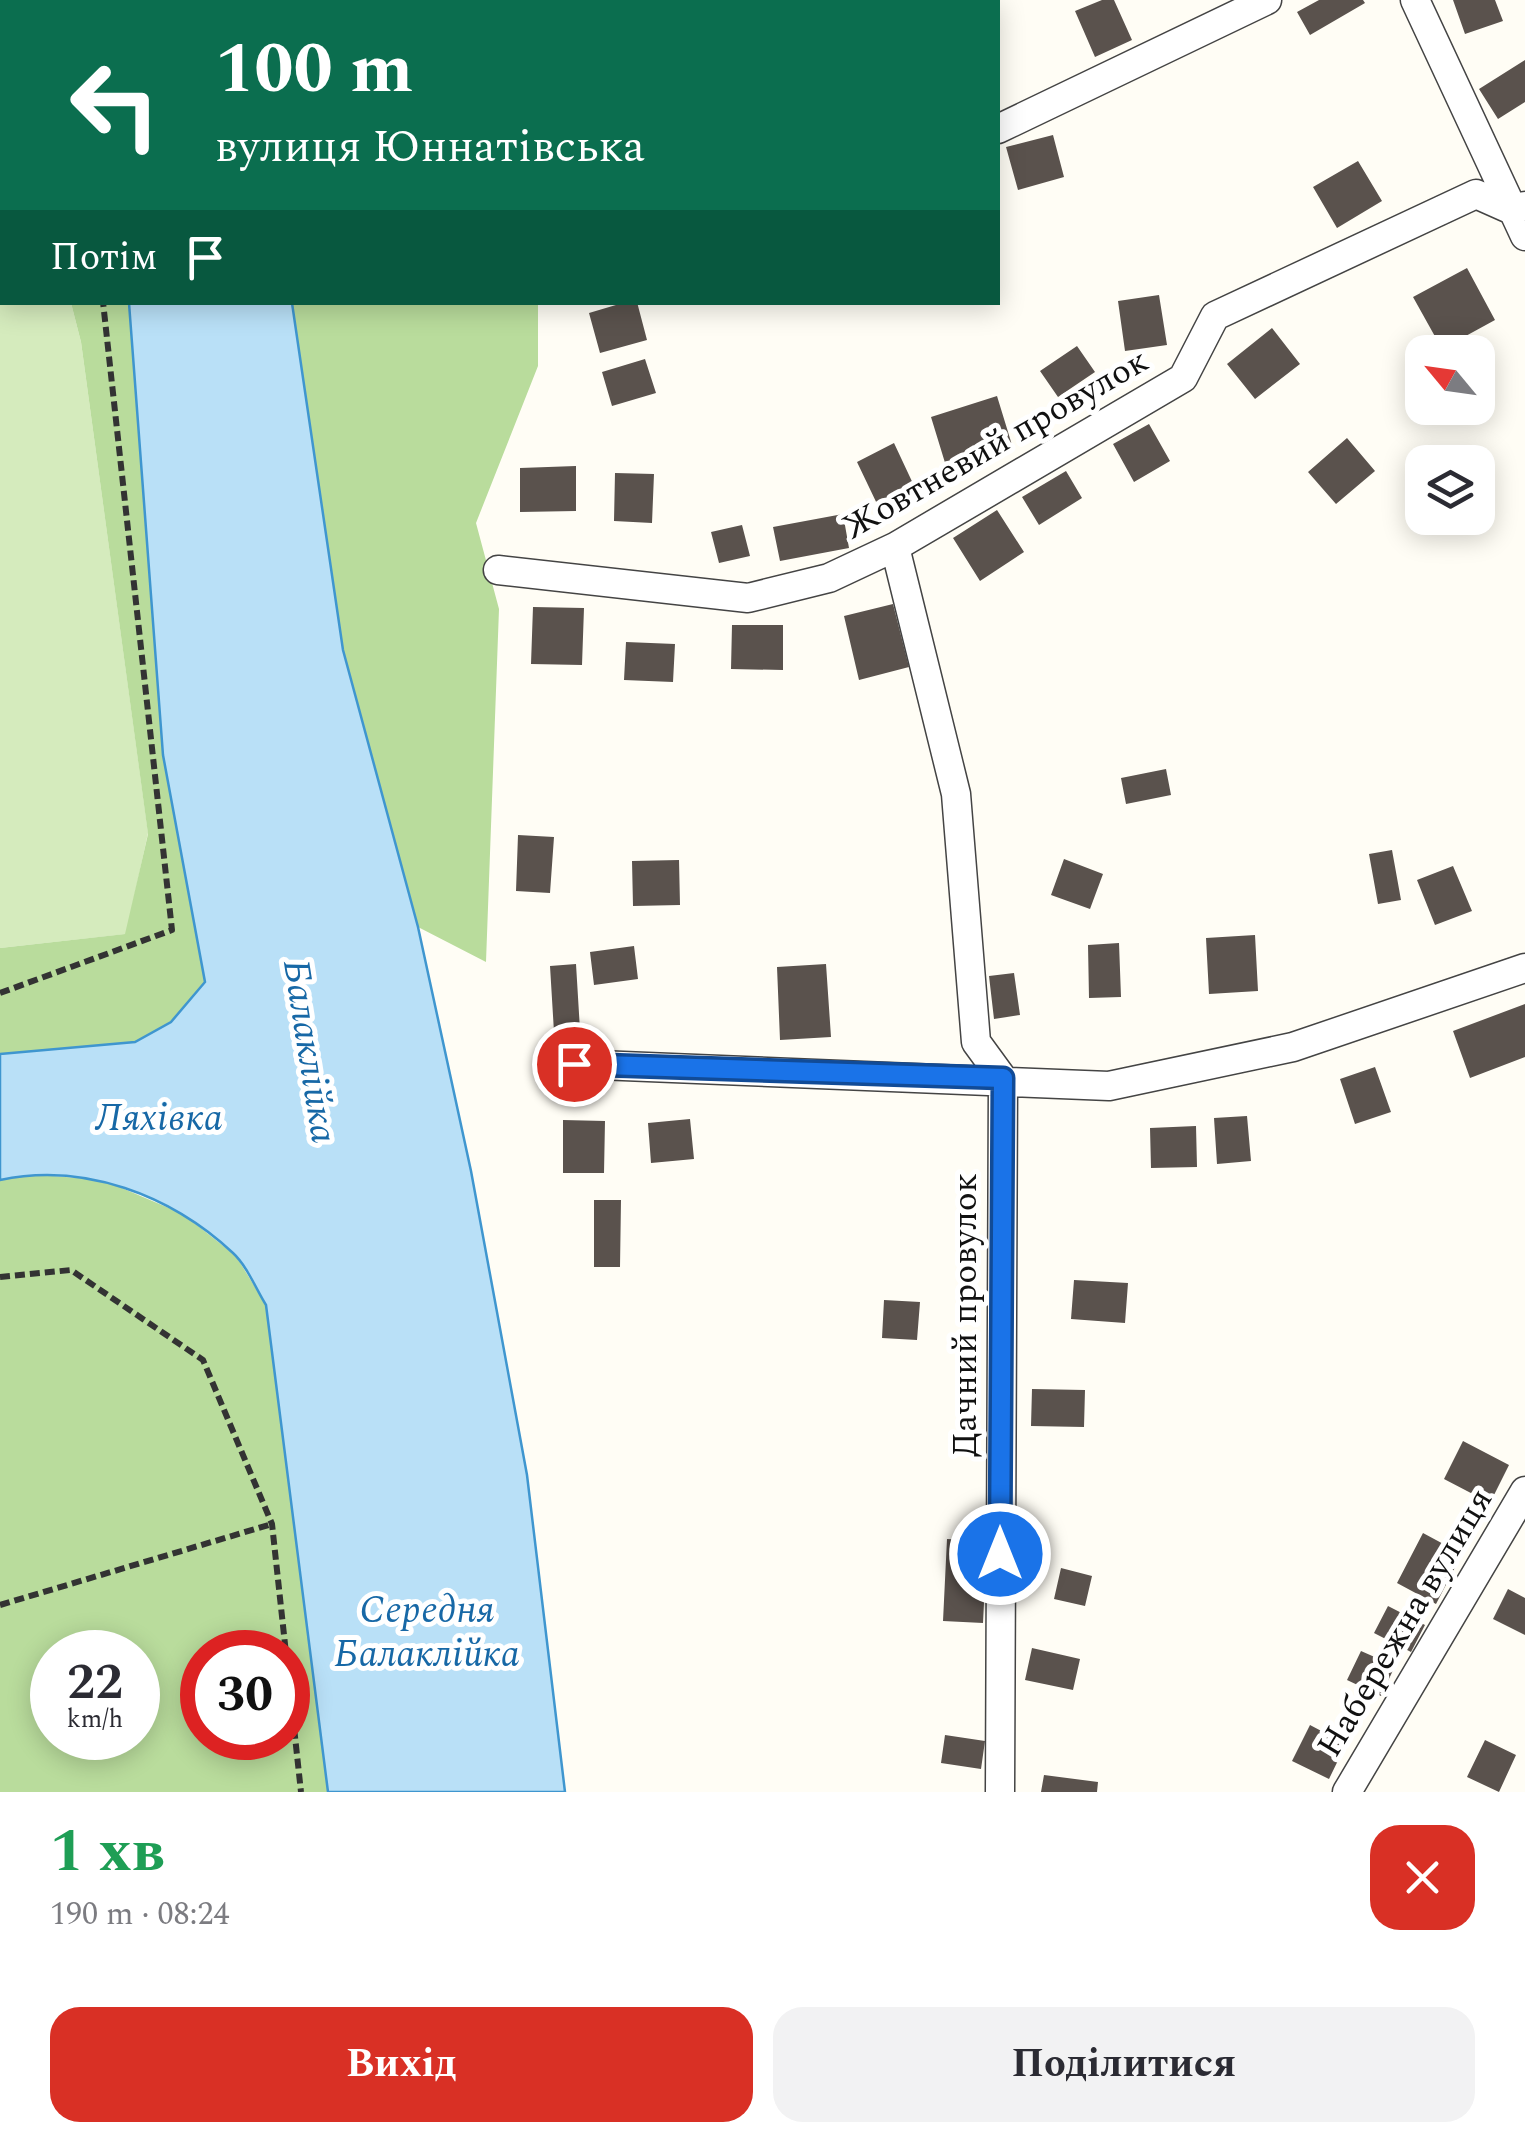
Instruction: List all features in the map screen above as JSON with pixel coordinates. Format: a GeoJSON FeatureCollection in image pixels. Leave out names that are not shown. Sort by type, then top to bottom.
{"type":"FeatureCollection","features":[{"type":"Feature","properties":{"kind":"street"},"geometry":{"type":"LineString","coordinates":[[1000,128],[1267,0]]}},
{"type":"Feature","properties":{"kind":"street"},"geometry":{"type":"LineString","coordinates":[[1414,0],[1518,208],[1525,236]]}},
{"type":"Feature","properties":{"kind":"street","name":"Жовтневий провулок"},"geometry":{"type":"LineString","coordinates":[[498,570],[748,598],[829,578],[895,547],[1183,378],[1216,316],[1476,194],[1518,208]]}},
{"type":"Feature","properties":{"kind":"street"},"geometry":{"type":"LineString","coordinates":[[895,547],[956,794],[976,1042],[1003,1078]]}},
{"type":"Feature","properties":{"kind":"street"},"geometry":{"type":"LineString","coordinates":[[574,1064],[1003,1078],[1109,1086],[1293,1047],[1525,968]]}},
{"type":"Feature","properties":{"kind":"street","name":"Дачний провулок"},"geometry":{"type":"LineString","coordinates":[[1000,1792],[1003,1078]]}},
{"type":"Feature","properties":{"kind":"street","name":"Набережна вулиця"},"geometry":{"type":"LineString","coordinates":[[1347,1792],[1525,1490]]}},
{"type":"Feature","properties":{"kind":"path"},"geometry":{"type":"LineString","coordinates":[[0,993],[172,930],[103,305]]}},
{"type":"Feature","properties":{"kind":"path"},"geometry":{"type":"LineString","coordinates":[[0,1277],[71,1270],[203,1360],[272,1524],[302,1792]]}},
{"type":"Feature","properties":{"kind":"path"},"geometry":{"type":"LineString","coordinates":[[0,1605],[272,1524]]}},
{"type":"Feature","properties":{"kind":"green space"},"geometry":{"type":"Polygon","coordinates":[[[0,305],[72,305],[81,342],[148,833],[126,934],[0,948],[0,305]]]}},
{"type":"Feature","properties":{"kind":"green space"},"geometry":{"type":"Polygon","coordinates":[[[72,305],[129,305],[163,755],[206,983],[171,1022],[135,1042],[0,1054],[0,948],[125,934],[148,834],[81,342],[72,305]]]}},
{"type":"Feature","properties":{"kind":"green space"},"geometry":{"type":"Polygon","coordinates":[[[292,305],[538,305],[538,366],[476,523],[499,609],[486,962],[418,927],[343,650],[292,305]]]}},
{"type":"Feature","properties":{"kind":"green space"},"geometry":{"type":"Polygon","coordinates":[[[28,1174],[103,1180],[183,1214],[236,1256],[266,1305],[307,1630],[180,1630],[180,1760],[310,1760],[310,1651],[328,1792],[0,1792],[0,1180],[28,1174]]]}},
{"type":"Feature","properties":{"kind":"water","name":"Середня Балаклійка"},"geometry":{"type":"Polygon","coordinates":[[[129,305],[292,305],[343,650],[418,927],[471,1171],[527,1475],[565,1792],[328,1792],[266,1305],[233,1253],[209,1232],[154,1200],[94,1180],[32,1176],[0,1180],[0,1054],[135,1042],[171,1022],[205,982],[163,755],[129,305]]]}},
{"type":"Feature","properties":{"kind":"building"},"geometry":{"type":"Polygon","coordinates":[[[1102,0],[1114,0],[1132,40],[1095,57],[1075,11],[1102,0]]]}},
{"type":"Feature","properties":{"kind":"building"},"geometry":{"type":"Polygon","coordinates":[[[1319,0],[1365,3],[1310,35],[1297,12],[1319,0]]]}},
{"type":"Feature","properties":{"kind":"building"},"geometry":{"type":"Polygon","coordinates":[[[1453,0],[1495,0],[1503,21],[1465,34],[1453,0]]]}},
{"type":"Feature","properties":{"kind":"building"},"geometry":{"type":"Polygon","coordinates":[[[1525,60],[1525,102],[1498,119],[1479,89],[1525,60]]]}},
{"type":"Feature","properties":{"kind":"building"},"geometry":{"type":"Polygon","coordinates":[[[1053,135],[1064,177],[1018,190],[1006,147],[1053,135]]]}},
{"type":"Feature","properties":{"kind":"building"},"geometry":{"type":"Polygon","coordinates":[[[1358,161],[1382,201],[1337,228],[1313,187],[1358,161]]]}},
{"type":"Feature","properties":{"kind":"building"},"geometry":{"type":"Polygon","coordinates":[[[1467,268],[1495,320],[1468,335],[1434,335],[1413,297],[1467,268]]]}},
{"type":"Feature","properties":{"kind":"building"},"geometry":{"type":"Polygon","coordinates":[[[1159,295],[1167,345],[1125,351],[1118,301],[1159,295]]]}},
{"type":"Feature","properties":{"kind":"building"},"geometry":{"type":"Polygon","coordinates":[[[616,305],[638,305],[647,340],[600,353],[589,313],[616,305]]]}},
{"type":"Feature","properties":{"kind":"building"},"geometry":{"type":"Polygon","coordinates":[[[1272,328],[1300,364],[1255,399],[1227,364],[1272,328]]]}},
{"type":"Feature","properties":{"kind":"building"},"geometry":{"type":"Polygon","coordinates":[[[1077,346],[1095,372],[1058,397],[1040,371],[1077,346]]]}},
{"type":"Feature","properties":{"kind":"building"},"geometry":{"type":"Polygon","coordinates":[[[645,359],[656,393],[612,406],[602,372],[645,359]]]}},
{"type":"Feature","properties":{"kind":"building"},"geometry":{"type":"Polygon","coordinates":[[[997,396],[1012,445],[946,466],[931,417],[997,396]]]}},
{"type":"Feature","properties":{"kind":"building"},"geometry":{"type":"Polygon","coordinates":[[[1149,424],[1170,461],[1134,482],[1113,444],[1149,424]]]}},
{"type":"Feature","properties":{"kind":"building"},"geometry":{"type":"Polygon","coordinates":[[[1347,438],[1375,471],[1336,504],[1308,472],[1347,438]]]}},
{"type":"Feature","properties":{"kind":"building"},"geometry":{"type":"Polygon","coordinates":[[[894,443],[916,490],[879,508],[857,462],[894,443]]]}},
{"type":"Feature","properties":{"kind":"building"},"geometry":{"type":"Polygon","coordinates":[[[576,466],[576,511],[520,512],[520,468],[576,466]]]}},
{"type":"Feature","properties":{"kind":"building"},"geometry":{"type":"Polygon","coordinates":[[[1066,471],[1082,498],[1039,525],[1022,497],[1066,471]]]}},
{"type":"Feature","properties":{"kind":"building"},"geometry":{"type":"Polygon","coordinates":[[[615,473],[654,474],[652,523],[614,521],[615,473]]]}},
{"type":"Feature","properties":{"kind":"building"},"geometry":{"type":"Polygon","coordinates":[[[997,510],[1024,552],[980,581],[953,538],[997,510]]]}},
{"type":"Feature","properties":{"kind":"building"},"geometry":{"type":"Polygon","coordinates":[[[843,514],[849,548],[780,561],[773,527],[843,514]]]}},
{"type":"Feature","properties":{"kind":"building"},"geometry":{"type":"Polygon","coordinates":[[[742,525],[750,556],[719,563],[711,532],[742,525]]]}},
{"type":"Feature","properties":{"kind":"building"},"geometry":{"type":"Polygon","coordinates":[[[893,604],[909,667],[859,680],[844,616],[893,604]]]}},
{"type":"Feature","properties":{"kind":"building"},"geometry":{"type":"Polygon","coordinates":[[[533,607],[584,608],[582,665],[531,664],[533,607]]]}},
{"type":"Feature","properties":{"kind":"building"},"geometry":{"type":"Polygon","coordinates":[[[732,625],[783,625],[783,670],[731,669],[732,625]]]}},
{"type":"Feature","properties":{"kind":"building"},"geometry":{"type":"Polygon","coordinates":[[[626,642],[675,644],[673,682],[624,680],[626,642]]]}},
{"type":"Feature","properties":{"kind":"building"},"geometry":{"type":"Polygon","coordinates":[[[1166,769],[1171,795],[1126,804],[1121,778],[1166,769]]]}},
{"type":"Feature","properties":{"kind":"building"},"geometry":{"type":"Polygon","coordinates":[[[518,835],[554,837],[550,893],[516,891],[518,835]]]}},
{"type":"Feature","properties":{"kind":"building"},"geometry":{"type":"Polygon","coordinates":[[[1392,850],[1401,900],[1378,904],[1369,854],[1392,850]]]}},
{"type":"Feature","properties":{"kind":"building"},"geometry":{"type":"Polygon","coordinates":[[[1064,859],[1103,874],[1090,909],[1051,895],[1064,859]]]}},
{"type":"Feature","properties":{"kind":"building"},"geometry":{"type":"Polygon","coordinates":[[[679,860],[680,905],[633,906],[632,861],[679,860]]]}},
{"type":"Feature","properties":{"kind":"building"},"geometry":{"type":"Polygon","coordinates":[[[1453,866],[1472,911],[1435,925],[1417,880],[1453,866]]]}},
{"type":"Feature","properties":{"kind":"building"},"geometry":{"type":"Polygon","coordinates":[[[1255,935],[1258,991],[1209,994],[1206,938],[1255,935]]]}},
{"type":"Feature","properties":{"kind":"building"},"geometry":{"type":"Polygon","coordinates":[[[1119,943],[1121,997],[1089,998],[1088,945],[1119,943]]]}},
{"type":"Feature","properties":{"kind":"building"},"geometry":{"type":"Polygon","coordinates":[[[634,946],[638,979],[594,985],[590,952],[634,946]]]}},
{"type":"Feature","properties":{"kind":"building"},"geometry":{"type":"Polygon","coordinates":[[[576,964],[580,1030],[554,1032],[550,966],[576,964]]]}},
{"type":"Feature","properties":{"kind":"building"},"geometry":{"type":"Polygon","coordinates":[[[826,964],[831,1037],[780,1040],[777,967],[826,964]]]}},
{"type":"Feature","properties":{"kind":"building"},"geometry":{"type":"Polygon","coordinates":[[[1014,973],[1020,1015],[994,1019],[989,976],[1014,973]]]}},
{"type":"Feature","properties":{"kind":"building"},"geometry":{"type":"Polygon","coordinates":[[[1525,1004],[1525,1057],[1470,1078],[1453,1031],[1525,1004]]]}},
{"type":"Feature","properties":{"kind":"building"},"geometry":{"type":"Polygon","coordinates":[[[1375,1067],[1391,1112],[1355,1124],[1340,1079],[1375,1067]]]}},
{"type":"Feature","properties":{"kind":"building"},"geometry":{"type":"Polygon","coordinates":[[[1247,1116],[1251,1161],[1217,1164],[1214,1118],[1247,1116]]]}},
{"type":"Feature","properties":{"kind":"building"},"geometry":{"type":"Polygon","coordinates":[[[690,1119],[694,1159],[651,1163],[648,1123],[690,1119]]]}},
{"type":"Feature","properties":{"kind":"building"},"geometry":{"type":"Polygon","coordinates":[[[563,1120],[605,1121],[604,1173],[563,1173],[563,1120]]]}},
{"type":"Feature","properties":{"kind":"building"},"geometry":{"type":"Polygon","coordinates":[[[1196,1126],[1197,1167],[1151,1168],[1150,1128],[1196,1126]]]}},
{"type":"Feature","properties":{"kind":"building"},"geometry":{"type":"Polygon","coordinates":[[[594,1200],[621,1200],[620,1267],[594,1267],[594,1200]]]}},
{"type":"Feature","properties":{"kind":"building"},"geometry":{"type":"Polygon","coordinates":[[[1074,1280],[1128,1283],[1125,1323],[1071,1319],[1074,1280]]]}},
{"type":"Feature","properties":{"kind":"building"},"geometry":{"type":"Polygon","coordinates":[[[884,1300],[920,1302],[917,1340],[882,1338],[884,1300]]]}},
{"type":"Feature","properties":{"kind":"building"},"geometry":{"type":"Polygon","coordinates":[[[1032,1389],[1085,1390],[1084,1427],[1031,1426],[1032,1389]]]}},
{"type":"Feature","properties":{"kind":"building"},"geometry":{"type":"Polygon","coordinates":[[[1463,1441],[1509,1465],[1490,1503],[1444,1479],[1463,1441]]]}},
{"type":"Feature","properties":{"kind":"building"},"geometry":{"type":"Polygon","coordinates":[[[1423,1533],[1462,1554],[1436,1604],[1397,1583],[1423,1533]]]}},
{"type":"Feature","properties":{"kind":"building"},"geometry":{"type":"Polygon","coordinates":[[[947,1539],[987,1541],[983,1623],[943,1621],[947,1539]]]}},
{"type":"Feature","properties":{"kind":"building"},"geometry":{"type":"Polygon","coordinates":[[[1061,1568],[1092,1576],[1085,1606],[1054,1599],[1061,1568]]]}},
{"type":"Feature","properties":{"kind":"building"},"geometry":{"type":"Polygon","coordinates":[[[1508,1589],[1525,1598],[1525,1635],[1493,1619],[1508,1589]]]}},
{"type":"Feature","properties":{"kind":"building"},"geometry":{"type":"Polygon","coordinates":[[[1388,1606],[1425,1625],[1411,1652],[1374,1633],[1388,1606]]]}},
{"type":"Feature","properties":{"kind":"building"},"geometry":{"type":"Polygon","coordinates":[[[1032,1648],[1080,1659],[1073,1690],[1025,1680],[1032,1648]]]}},
{"type":"Feature","properties":{"kind":"building"},"geometry":{"type":"Polygon","coordinates":[[[1361,1651],[1395,1666],[1381,1696],[1347,1680],[1361,1651]]]}},
{"type":"Feature","properties":{"kind":"building"},"geometry":{"type":"Polygon","coordinates":[[[1310,1725],[1346,1744],[1329,1779],[1292,1761],[1310,1725]]]}},
{"type":"Feature","properties":{"kind":"building"},"geometry":{"type":"Polygon","coordinates":[[[945,1735],[985,1741],[981,1769],[941,1763],[945,1735]]]}},
{"type":"Feature","properties":{"kind":"building"},"geometry":{"type":"Polygon","coordinates":[[[1485,1740],[1516,1755],[1499,1792],[1467,1777],[1485,1740]]]}},
{"type":"Feature","properties":{"kind":"building"},"geometry":{"type":"Polygon","coordinates":[[[1044,1775],[1098,1782],[1097,1792],[1041,1792],[1044,1775]]]}},
{"type":"Feature","properties":{"kind":"route"},"geometry":{"type":"LineString","coordinates":[[574,1064],[1003,1078],[1000,1554]]}},
{"type":"Feature","properties":{"kind":"water label","name":"Балаклійка"},"geometry":{"type":"Point","coordinates":[311,1051]}},
{"type":"Feature","properties":{"kind":"water label","name":"Ляхівка"},"geometry":{"type":"Point","coordinates":[159,1117]}}]}
